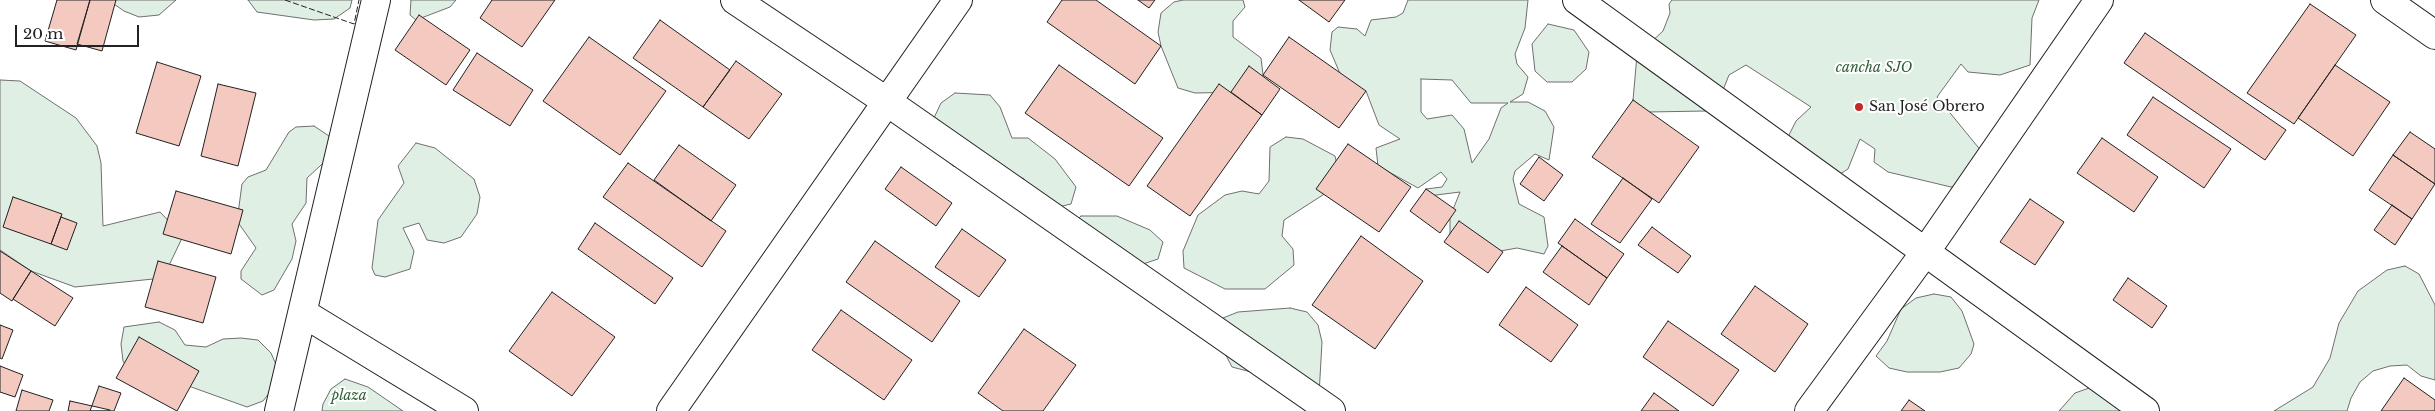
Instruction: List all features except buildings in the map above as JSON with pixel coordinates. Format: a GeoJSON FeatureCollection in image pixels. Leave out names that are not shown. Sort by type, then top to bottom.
{"type":"FeatureCollection","features":[{"type":"Feature","properties":{"kind":"street"},"geometry":{"type":"LineString","coordinates":[[279,411],[376,0]]}},
{"type":"Feature","properties":{"kind":"street"},"geometry":{"type":"LineString","coordinates":[[735,0],[886,101],[1330,411]]}},
{"type":"Feature","properties":{"kind":"street"},"geometry":{"type":"LineString","coordinates":[[671,411],[958,0]]}},
{"type":"Feature","properties":{"kind":"street"},"geometry":{"type":"LineString","coordinates":[[1577,0],[2145,411]]}},
{"type":"Feature","properties":{"kind":"street"},"geometry":{"type":"LineString","coordinates":[[1809,411],[1926,251],[2099,0]]}},
{"type":"Feature","properties":{"kind":"street"},"geometry":{"type":"LineString","coordinates":[[2384,0],[2435,36]]}},
{"type":"Feature","properties":{"kind":"street"},"geometry":{"type":"LineString","coordinates":[[303,312],[464,411]]}},
{"type":"Feature","properties":{"kind":"green space"},"geometry":{"type":"Polygon","coordinates":[[[108,0],[176,0],[159,15],[139,17],[124,11],[108,0]]]}},
{"type":"Feature","properties":{"kind":"green space"},"geometry":{"type":"Polygon","coordinates":[[[248,0],[352,0],[350,8],[334,19],[314,20],[257,12],[248,0]]]}},
{"type":"Feature","properties":{"kind":"green space"},"geometry":{"type":"Polygon","coordinates":[[[411,0],[456,0],[450,7],[416,20],[410,15],[411,0]]]}},
{"type":"Feature","properties":{"kind":"green space"},"geometry":{"type":"Polygon","coordinates":[[[1183,0],[1243,0],[1245,7],[1233,21],[1233,37],[1261,58],[1263,75],[1249,92],[1195,93],[1178,88],[1161,46],[1158,32],[1161,13],[1174,2],[1183,0]]]}},
{"type":"Feature","properties":{"kind":"green space"},"geometry":{"type":"Polygon","coordinates":[[[1408,0],[1528,0],[1525,28],[1515,54],[1517,64],[1528,77],[1523,94],[1510,102],[1528,102],[1545,111],[1554,127],[1549,160],[1535,154],[1515,171],[1513,179],[1519,204],[1544,217],[1548,246],[1544,254],[1517,248],[1484,254],[1450,235],[1450,217],[1460,192],[1428,196],[1426,189],[1442,187],[1447,179],[1441,172],[1418,188],[1378,166],[1376,148],[1400,139],[1379,125],[1366,91],[1344,83],[1330,50],[1332,32],[1338,27],[1357,29],[1365,36],[1371,20],[1396,17],[1403,13],[1408,0]],[[1421,79],[1421,112],[1427,119],[1452,115],[1464,129],[1472,163],[1489,139],[1501,108],[1508,103],[1471,103],[1452,80],[1421,79]]]}},
{"type":"Feature","properties":{"kind":"green space","name":"San José Obrero"},"geometry":{"type":"Polygon","coordinates":[[[1672,0],[2039,0],[2032,18],[2030,65],[2000,75],[1968,72],[1961,64],[1937,97],[1982,152],[1968,183],[1951,187],[1888,172],[1874,162],[1875,149],[1860,139],[1848,169],[1834,178],[1780,153],[1796,121],[1811,107],[1746,65],[1729,75],[1723,90],[1706,111],[1648,112],[1633,100],[1637,55],[1663,31],[1670,13],[1669,4],[1672,0]]]}},
{"type":"Feature","properties":{"kind":"green space"},"geometry":{"type":"Polygon","coordinates":[[[1548,24],[1574,30],[1589,52],[1586,69],[1572,82],[1547,82],[1535,71],[1532,44],[1548,24]]]}},
{"type":"Feature","properties":{"kind":"green space"},"geometry":{"type":"Polygon","coordinates":[[[0,80],[20,81],[76,118],[97,146],[101,163],[103,226],[160,212],[183,236],[163,278],[75,287],[31,271],[0,250],[0,80]]]}},
{"type":"Feature","properties":{"kind":"green space"},"geometry":{"type":"Polygon","coordinates":[[[955,93],[990,95],[1000,107],[1012,138],[1028,138],[1055,159],[1076,187],[1071,204],[1037,212],[1024,179],[1008,171],[973,172],[953,166],[940,154],[933,120],[941,103],[955,93]]]}},
{"type":"Feature","properties":{"kind":"green space"},"geometry":{"type":"Polygon","coordinates":[[[314,126],[329,136],[333,154],[307,178],[306,203],[292,224],[296,241],[292,259],[274,290],[262,295],[241,279],[241,271],[256,248],[237,221],[242,184],[248,177],[266,170],[289,132],[296,127],[314,126]]]}},
{"type":"Feature","properties":{"kind":"green space"},"geometry":{"type":"Polygon","coordinates":[[[1286,137],[1303,139],[1335,156],[1339,173],[1329,191],[1284,220],[1282,236],[1293,249],[1294,265],[1265,289],[1225,289],[1184,268],[1183,251],[1198,215],[1225,195],[1242,191],[1259,194],[1269,181],[1270,147],[1286,137]]]}},
{"type":"Feature","properties":{"kind":"green space"},"geometry":{"type":"Polygon","coordinates":[[[416,143],[435,148],[474,179],[480,197],[477,214],[461,237],[444,243],[427,240],[419,223],[403,228],[414,251],[410,269],[385,277],[375,275],[372,268],[378,220],[404,183],[398,166],[416,143]]]}},
{"type":"Feature","properties":{"kind":"green space"},"geometry":{"type":"Polygon","coordinates":[[[1081,216],[1117,216],[1150,230],[1163,242],[1158,259],[1140,265],[1101,263],[1084,257],[1072,245],[1069,228],[1081,216]]]}},
{"type":"Feature","properties":{"kind":"green space"},"geometry":{"type":"Polygon","coordinates":[[[2405,266],[2419,274],[2435,305],[2435,380],[2421,376],[2407,365],[2390,366],[2373,371],[2360,382],[2351,398],[2347,411],[2274,411],[2313,387],[2330,358],[2339,323],[2358,291],[2387,270],[2405,266]]]}},
{"type":"Feature","properties":{"kind":"green space"},"geometry":{"type":"Polygon","coordinates":[[[1934,294],[1951,297],[1962,311],[1974,344],[1971,354],[1959,368],[1940,372],[1907,372],[1889,368],[1876,356],[1887,341],[1901,309],[1916,298],[1934,294]]]}},
{"type":"Feature","properties":{"kind":"green space"},"geometry":{"type":"Polygon","coordinates":[[[1290,308],[1307,312],[1318,325],[1322,342],[1319,395],[1270,377],[1232,367],[1215,334],[1223,318],[1238,312],[1290,308]]]}},
{"type":"Feature","properties":{"kind":"green space"},"geometry":{"type":"Polygon","coordinates":[[[159,322],[175,330],[185,345],[206,347],[223,339],[241,338],[258,340],[271,353],[278,369],[274,387],[263,401],[247,407],[183,384],[131,375],[123,361],[121,344],[124,327],[159,322]]]}},
{"type":"Feature","properties":{"kind":"green space","name":"plaza"},"geometry":{"type":"Polygon","coordinates":[[[345,379],[368,387],[403,411],[322,411],[323,404],[331,389],[345,379]]]}},
{"type":"Feature","properties":{"kind":"green space"},"geometry":{"type":"Polygon","coordinates":[[[2092,387],[2127,411],[2059,411],[2075,393],[2092,387]]]}},
{"type":"Feature","properties":{"kind":"fence"},"geometry":{"type":"LineString","coordinates":[[285,0],[354,24],[359,0]]}},
{"type":"Feature","properties":{"kind":"place","name":"San José Obrero"},"geometry":{"type":"Point","coordinates":[1859,107]}},
{"type":"Feature","properties":{"kind":"park label","name":"cancha SJO"},"geometry":{"type":"Point","coordinates":[1874,68]}}]}
